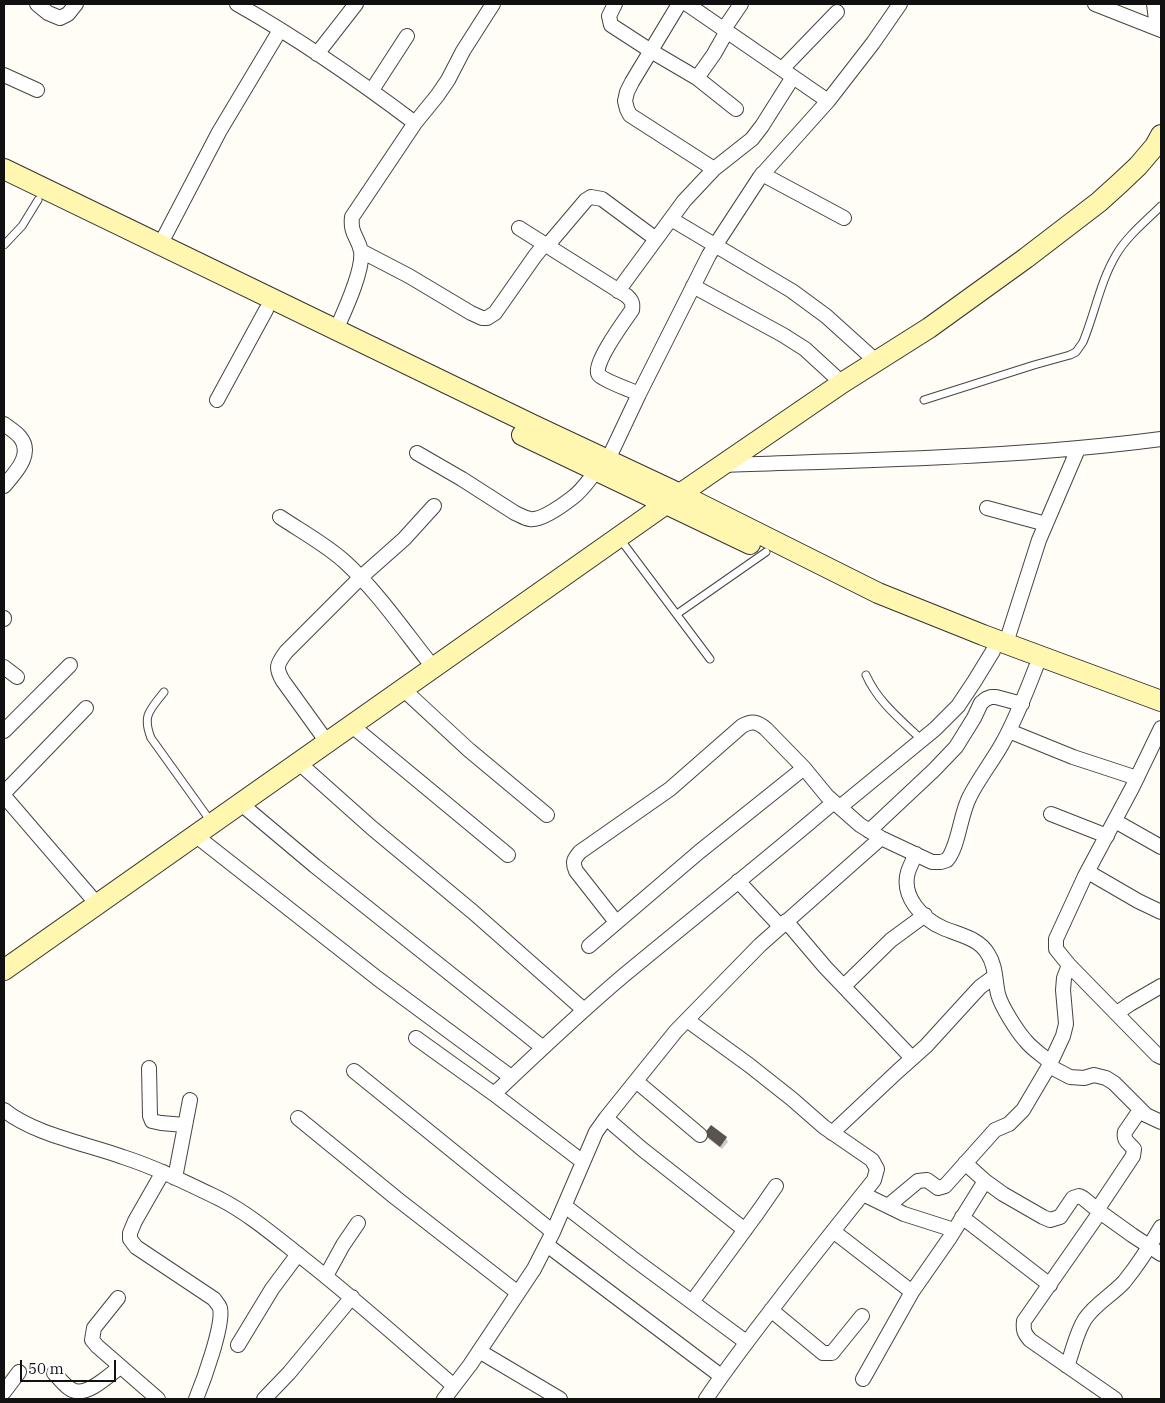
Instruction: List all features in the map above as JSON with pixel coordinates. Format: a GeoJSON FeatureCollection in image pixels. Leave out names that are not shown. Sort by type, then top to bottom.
{"type":"FeatureCollection","features":[{"type":"Feature","properties":{"kind":"street"},"geometry":{"type":"LineString","coordinates":[[36,4],[48,13],[60,18],[68,14],[76,4]]}},
{"type":"Feature","properties":{"kind":"street"},"geometry":{"type":"LineString","coordinates":[[317,54],[356,4]]}},
{"type":"Feature","properties":{"kind":"street"},"geometry":{"type":"LineString","coordinates":[[336,330],[358,273],[361,251],[352,232],[352,217],[415,123],[438,96],[463,51],[493,4]]}},
{"type":"Feature","properties":{"kind":"street"},"geometry":{"type":"LineString","coordinates":[[616,4],[609,16],[611,25],[697,78],[736,109]]}},
{"type":"Feature","properties":{"kind":"street"},"geometry":{"type":"LineString","coordinates":[[679,4],[632,82],[625,101],[630,115],[714,169]]}},
{"type":"Feature","properties":{"kind":"street"},"geometry":{"type":"LineString","coordinates":[[687,4],[828,101]]}},
{"type":"Feature","properties":{"kind":"street"},"geometry":{"type":"LineString","coordinates":[[697,78],[714,54],[741,4]]}},
{"type":"Feature","properties":{"kind":"street"},"geometry":{"type":"LineString","coordinates":[[417,453],[515,513],[531,519],[537,519],[546,515],[582,489],[602,468],[715,245],[762,174],[828,101],[873,43],[900,4]]}},
{"type":"Feature","properties":{"kind":"street"},"geometry":{"type":"LineString","coordinates":[[1095,4],[1159,29]]}},
{"type":"Feature","properties":{"kind":"street"},"geometry":{"type":"LineString","coordinates":[[1154,4],[1159,29]]}},
{"type":"Feature","properties":{"kind":"street"},"geometry":{"type":"LineString","coordinates":[[244,6],[372,90],[415,123]]}},
{"type":"Feature","properties":{"kind":"street"},"geometry":{"type":"LineString","coordinates":[[618,291],[693,190],[714,169],[752,139],[762,126],[787,73],[837,12]]}},
{"type":"Feature","properties":{"kind":"street"},"geometry":{"type":"LineString","coordinates":[[160,245],[219,132],[280,30]]}},
{"type":"Feature","properties":{"kind":"street"},"geometry":{"type":"LineString","coordinates":[[372,90],[407,36]]}},
{"type":"Feature","properties":{"kind":"street"},"geometry":{"type":"LineString","coordinates":[[4,75],[37,90]]}},
{"type":"Feature","properties":{"kind":"street"},"geometry":{"type":"LineString","coordinates":[[4,970],[672,499],[842,383],[878,362],[962,305],[1099,202],[1138,166],[1159,143]]}},
{"type":"Feature","properties":{"kind":"street"},"geometry":{"type":"LineString","coordinates":[[4,169],[336,330],[602,468]]}},
{"type":"Feature","properties":{"kind":"street"},"geometry":{"type":"LineString","coordinates":[[762,174],[844,218]]}},
{"type":"Feature","properties":{"kind":"street"},"geometry":{"type":"LineString","coordinates":[[4,183],[266,310],[602,468],[999,647],[1036,667],[1161,713]]}},
{"type":"Feature","properties":{"kind":"street"},"geometry":{"type":"LineString","coordinates":[[361,251],[409,276],[471,313],[487,318],[495,313],[534,256],[546,246],[586,200],[590,198],[602,199],[656,239]]}},
{"type":"Feature","properties":{"kind":"street"},"geometry":{"type":"LineString","coordinates":[[671,219],[792,291],[826,316],[878,362]]}},
{"type":"Feature","properties":{"kind":"street"},"geometry":{"type":"LineString","coordinates":[[519,228],[631,300],[632,310],[601,358],[597,370],[599,376],[639,394]]}},
{"type":"Feature","properties":{"kind":"street"},"geometry":{"type":"LineString","coordinates":[[693,286],[805,349],[842,383]]}},
{"type":"Feature","properties":{"kind":"street"},"geometry":{"type":"LineString","coordinates":[[217,400],[266,310]]}},
{"type":"Feature","properties":{"kind":"street"},"geometry":{"type":"LineString","coordinates":[[4,424],[20,436],[25,445],[26,453],[24,459],[4,486]]}},
{"type":"Feature","properties":{"kind":"street"},"geometry":{"type":"LineString","coordinates":[[723,465],[1078,449],[1161,439]]}},
{"type":"Feature","properties":{"kind":"street"},"geometry":{"type":"LineString","coordinates":[[494,1094],[542,1047],[622,977],[738,881],[922,740],[958,706],[999,647],[1046,524],[1078,449]]}},
{"type":"Feature","properties":{"kind":"street"},"geometry":{"type":"LineString","coordinates":[[672,499],[766,552],[872,604],[1161,701]]}},
{"type":"Feature","properties":{"kind":"street"},"geometry":{"type":"LineString","coordinates":[[327,742],[283,681],[278,672],[278,665],[286,652],[360,578],[404,539],[434,506]]}},
{"type":"Feature","properties":{"kind":"street"},"geometry":{"type":"LineString","coordinates":[[987,508],[1046,524]]}},
{"type":"Feature","properties":{"kind":"street"},"geometry":{"type":"LineString","coordinates":[[280,517],[343,560],[377,596],[433,667]]}},
{"type":"Feature","properties":{"kind":"street"},"geometry":{"type":"LineString","coordinates":[[4,731],[70,665]]}},
{"type":"Feature","properties":{"kind":"street"},"geometry":{"type":"LineString","coordinates":[[4,667],[17,677]]}},
{"type":"Feature","properties":{"kind":"street"},"geometry":{"type":"LineString","coordinates":[[616,922],[576,871],[573,865],[574,858],[670,789],[748,722],[760,724],[804,768],[827,796],[860,825],[932,862],[947,860],[950,857],[970,796],[1009,731],[1036,667]]}},
{"type":"Feature","properties":{"kind":"street"},"geometry":{"type":"LineString","coordinates":[[403,689],[469,750],[547,815]]}},
{"type":"Feature","properties":{"kind":"street"},"geometry":{"type":"LineString","coordinates":[[444,1399],[534,1269],[565,1206],[596,1132],[636,1080],[687,1020],[760,945],[875,834],[956,747],[981,703],[991,696],[996,696],[1022,704]]}},
{"type":"Feature","properties":{"kind":"street"},"geometry":{"type":"LineString","coordinates":[[86,708],[4,795],[97,904]]}},
{"type":"Feature","properties":{"kind":"street"},"geometry":{"type":"LineString","coordinates":[[351,725],[508,856]]}},
{"type":"Feature","properties":{"kind":"street"},"geometry":{"type":"LineString","coordinates":[[1161,728],[1056,939],[1056,949],[1069,965],[1161,1057]]}},
{"type":"Feature","properties":{"kind":"street"},"geometry":{"type":"LineString","coordinates":[[1009,731],[1073,757],[1137,778]]}},
{"type":"Feature","properties":{"kind":"street"},"geometry":{"type":"LineString","coordinates":[[298,762],[584,1010]]}},
{"type":"Feature","properties":{"kind":"street"},"geometry":{"type":"LineString","coordinates":[[589,946],[734,822],[804,768]]}},
{"type":"Feature","properties":{"kind":"street"},"geometry":{"type":"LineString","coordinates":[[240,803],[315,866],[542,1047]]}},
{"type":"Feature","properties":{"kind":"street"},"geometry":{"type":"LineString","coordinates":[[1051,814],[1107,836]]}},
{"type":"Feature","properties":{"kind":"street"},"geometry":{"type":"LineString","coordinates":[[1115,821],[1161,847]]}},
{"type":"Feature","properties":{"kind":"street"},"geometry":{"type":"LineString","coordinates":[[195,835],[377,978],[512,1077]]}},
{"type":"Feature","properties":{"kind":"street"},"geometry":{"type":"LineString","coordinates":[[916,854],[908,872],[907,891],[911,900],[940,927],[977,942],[989,955],[1000,1002],[1025,1041],[1050,1064],[1070,1077],[1084,1078],[1094,1075],[1106,1078],[1114,1083],[1146,1115],[1161,1122]]}},
{"type":"Feature","properties":{"kind":"street"},"geometry":{"type":"LineString","coordinates":[[1088,872],[1161,912]]}},
{"type":"Feature","properties":{"kind":"street"},"geometry":{"type":"LineString","coordinates":[[738,881],[844,986],[912,1058]]}},
{"type":"Feature","properties":{"kind":"street"},"geometry":{"type":"LineString","coordinates":[[844,986],[891,940],[925,915]]}},
{"type":"Feature","properties":{"kind":"street"},"geometry":{"type":"LineString","coordinates":[[888,1206],[918,1181],[927,1180],[938,1188],[945,1186],[995,1130],[1009,1124],[1023,1110],[1050,1064],[1063,1036],[1066,1024],[1063,990],[1064,978],[1069,965]]}},
{"type":"Feature","properties":{"kind":"street"},"geometry":{"type":"LineString","coordinates":[[832,1133],[926,1046],[980,988],[995,976]]}},
{"type":"Feature","properties":{"kind":"street"},"geometry":{"type":"LineString","coordinates":[[1117,1013],[1161,986]]}},
{"type":"Feature","properties":{"kind":"street"},"geometry":{"type":"LineString","coordinates":[[687,1020],[749,1065],[832,1133],[872,1160],[877,1169],[874,1180],[746,1342],[706,1399]]}},
{"type":"Feature","properties":{"kind":"street"},"geometry":{"type":"LineString","coordinates":[[416,1038],[494,1094],[583,1162]]}},
{"type":"Feature","properties":{"kind":"street"},"geometry":{"type":"LineString","coordinates":[[149,1068],[150,1116],[152,1121],[185,1126]]}},
{"type":"Feature","properties":{"kind":"street"},"geometry":{"type":"LineString","coordinates":[[354,1071],[550,1239],[721,1376]]}},
{"type":"Feature","properties":{"kind":"street"},"geometry":{"type":"LineString","coordinates":[[636,1080],[700,1135]]}},
{"type":"Feature","properties":{"kind":"street"},"geometry":{"type":"LineString","coordinates":[[190,1100],[185,1126],[169,1175],[135,1222],[130,1233],[130,1239],[136,1246],[214,1299],[220,1307],[215,1342],[196,1399]]}},
{"type":"Feature","properties":{"kind":"street"},"geometry":{"type":"LineString","coordinates":[[4,1110],[30,1125],[123,1157],[169,1175],[222,1200],[251,1218],[326,1276],[454,1386]]}},
{"type":"Feature","properties":{"kind":"street"},"geometry":{"type":"LineString","coordinates":[[1115,1399],[1030,1340],[1024,1333],[1024,1321],[1099,1211],[1133,1156],[1134,1148],[1125,1140],[1124,1136],[1140,1110]]}},
{"type":"Feature","properties":{"kind":"street"},"geometry":{"type":"LineString","coordinates":[[298,1118],[396,1198],[518,1293]]}},
{"type":"Feature","properties":{"kind":"street"},"geometry":{"type":"LineString","coordinates":[[606,1118],[642,1149],[745,1230]]}},
{"type":"Feature","properties":{"kind":"street"},"geometry":{"type":"LineString","coordinates":[[965,1163],[985,1181],[1010,1198],[1050,1220],[1060,1217],[1070,1202],[1076,1197],[1083,1198],[1155,1250]]}},
{"type":"Feature","properties":{"kind":"street"},"geometry":{"type":"LineString","coordinates":[[863,1379],[912,1292],[985,1181]]}},
{"type":"Feature","properties":{"kind":"street"},"geometry":{"type":"LineString","coordinates":[[692,1302],[776,1186]]}},
{"type":"Feature","properties":{"kind":"street"},"geometry":{"type":"LineString","coordinates":[[863,1194],[904,1214],[954,1230]]}},
{"type":"Feature","properties":{"kind":"street"},"geometry":{"type":"LineString","coordinates":[[565,1206],[746,1342]]}},
{"type":"Feature","properties":{"kind":"street"},"geometry":{"type":"LineString","coordinates":[[962,1217],[1050,1285]]}},
{"type":"Feature","properties":{"kind":"street"},"geometry":{"type":"LineString","coordinates":[[326,1276],[358,1223]]}},
{"type":"Feature","properties":{"kind":"street"},"geometry":{"type":"LineString","coordinates":[[1067,1366],[1085,1320],[1155,1250],[1161,1227]]}},
{"type":"Feature","properties":{"kind":"street"},"geometry":{"type":"LineString","coordinates":[[833,1231],[912,1292]]}},
{"type":"Feature","properties":{"kind":"street"},"geometry":{"type":"LineString","coordinates":[[238,1345],[272,1289],[298,1254]]}},
{"type":"Feature","properties":{"kind":"street"},"geometry":{"type":"LineString","coordinates":[[264,1399],[289,1373],[352,1297]]}},
{"type":"Feature","properties":{"kind":"street"},"geometry":{"type":"LineString","coordinates":[[118,1298],[94,1328],[92,1340],[158,1399]]}},
{"type":"Feature","properties":{"kind":"street"},"geometry":{"type":"LineString","coordinates":[[772,1310],[823,1353],[827,1354],[832,1353],[862,1316]]}},
{"type":"Feature","properties":{"kind":"street"},"geometry":{"type":"LineString","coordinates":[[479,1351],[560,1399]]}},
{"type":"Feature","properties":{"kind":"street"},"geometry":{"type":"LineString","coordinates":[[54,1372],[69,1388],[80,1392],[92,1388],[120,1367]]}},
{"type":"Feature","properties":{"kind":"street"},"geometry":{"type":"LineString","coordinates":[[4,1392],[20,1372]]}},
{"type":"Feature","properties":{"kind":"lane"},"geometry":{"type":"LineString","coordinates":[[4,245],[22,226],[38,200]]}},
{"type":"Feature","properties":{"kind":"lane"},"geometry":{"type":"LineString","coordinates":[[924,400],[1076,352],[1086,336],[1107,272],[1117,253],[1161,206]]}},
{"type":"Feature","properties":{"kind":"lane"},"geometry":{"type":"LineString","coordinates":[[619,536],[710,659]]}},
{"type":"Feature","properties":{"kind":"lane"},"geometry":{"type":"LineString","coordinates":[[677,614],[766,552]]}},
{"type":"Feature","properties":{"kind":"lane"},"geometry":{"type":"LineString","coordinates":[[866,675],[875,693],[922,740]]}},
{"type":"Feature","properties":{"kind":"lane"},"geometry":{"type":"LineString","coordinates":[[164,692],[150,710],[146,721],[147,728],[151,738],[212,823]]}},
{"type":"Feature","properties":{"kind":"building"},"geometry":{"type":"Polygon","coordinates":[[[711,1125],[727,1137],[720,1147],[704,1134],[711,1125]]]}}]}
